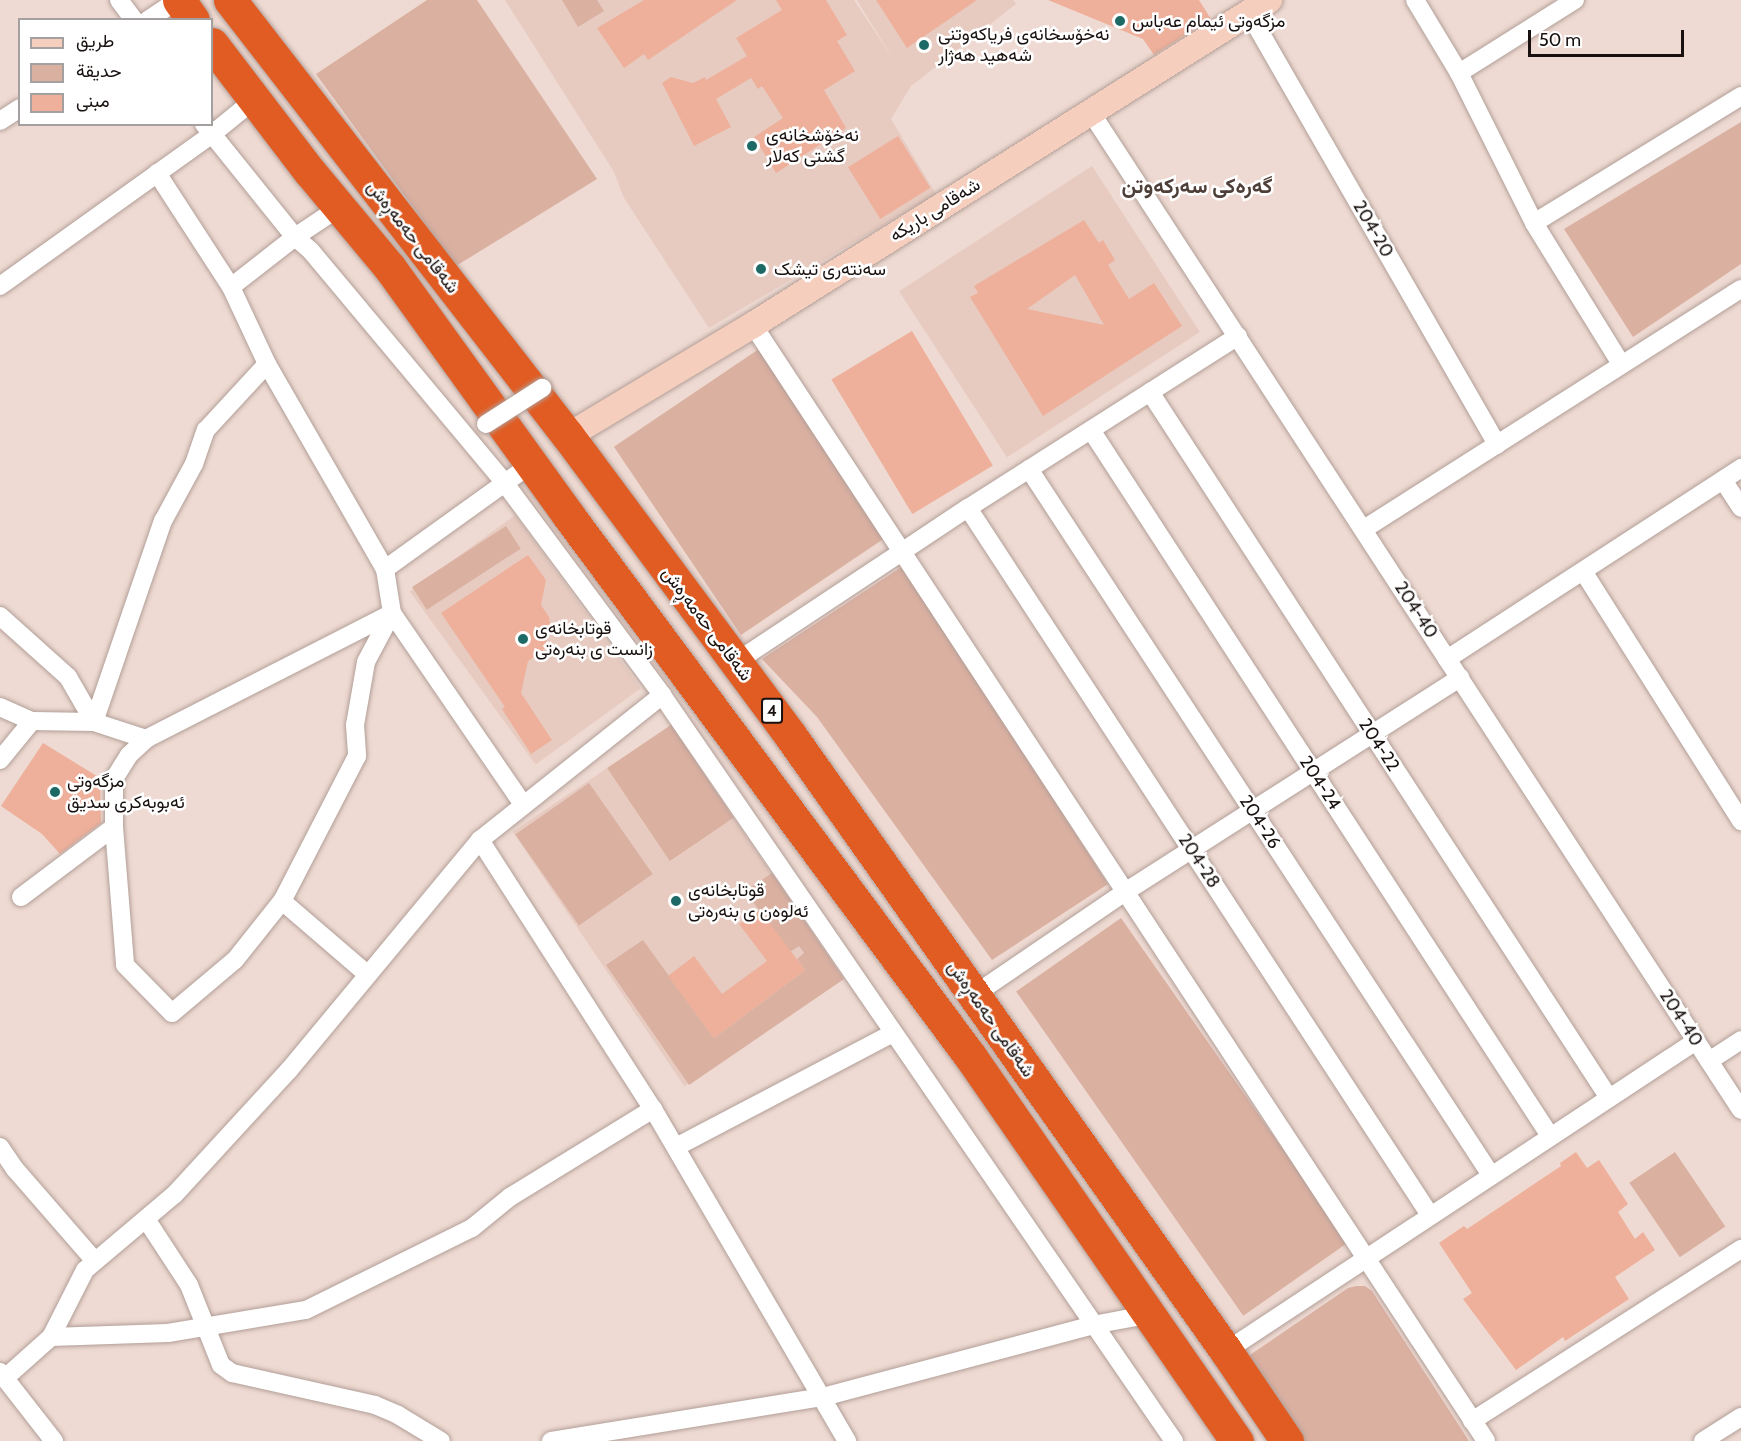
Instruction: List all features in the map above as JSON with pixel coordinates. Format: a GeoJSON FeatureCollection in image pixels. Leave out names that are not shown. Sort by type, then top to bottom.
{"type":"FeatureCollection","features":[{"type":"Feature","properties":{"kind":"highway"},"geometry":{"type":"LineString","coordinates":[[179,0],[192,18]]}},
{"type":"Feature","properties":{"kind":"highway","name":"شەقامی حەمەڕەش"},"geometry":{"type":"LineString","coordinates":[[230,0],[568,436],[790,735],[1226,1351],[1287,1441]]}},
{"type":"Feature","properties":{"kind":"highway","name":"شەقامی حەمەڕەش"},"geometry":{"type":"LineString","coordinates":[[213,45],[254,100],[390,268],[531,464],[970,1056],[1151,1314],[1231,1439]]}},
{"type":"Feature","properties":{"kind":"highway"},"geometry":{"type":"LineString","coordinates":[[749,760],[790,735]]}},
{"type":"Feature","properties":{"kind":"street"},"geometry":{"type":"LineString","coordinates":[[119,0],[132,18]]}},
{"type":"Feature","properties":{"kind":"street"},"geometry":{"type":"LineString","coordinates":[[151,18],[179,0]]}},
{"type":"Feature","properties":{"kind":"street"},"geometry":{"type":"LineString","coordinates":[[1415,0],[1459,73],[1534,223],[1621,364]]}},
{"type":"Feature","properties":{"kind":"street"},"geometry":{"type":"LineString","coordinates":[[1459,73],[1575,0]]}},
{"type":"Feature","properties":{"kind":"street","name":"شەقامی باریکە"},"geometry":{"type":"LineString","coordinates":[[568,436],[753,324],[1090,111],[1253,4]]}},
{"type":"Feature","properties":{"kind":"street","name":"204-20"},"geometry":{"type":"LineString","coordinates":[[1253,4],[1497,445]]}},
{"type":"Feature","properties":{"kind":"street"},"geometry":{"type":"LineString","coordinates":[[1534,223],[1741,96]]}},
{"type":"Feature","properties":{"kind":"street"},"geometry":{"type":"LineString","coordinates":[[0,286],[158,172],[208,130],[254,100]]}},
{"type":"Feature","properties":{"kind":"street"},"geometry":{"type":"LineString","coordinates":[[0,121],[18,109]]}},
{"type":"Feature","properties":{"kind":"street","name":"204-40"},"geometry":{"type":"LineString","coordinates":[[1090,111],[1741,1110]]}},
{"type":"Feature","properties":{"kind":"street"},"geometry":{"type":"LineString","coordinates":[[208,130],[295,237],[311,251],[504,482],[662,695],[1174,1441]]}},
{"type":"Feature","properties":{"kind":"street"},"geometry":{"type":"LineString","coordinates":[[158,172],[231,287],[267,364],[385,568],[392,613],[523,804]]}},
{"type":"Feature","properties":{"kind":"street"},"geometry":{"type":"LineString","coordinates":[[231,287],[295,237],[340,207]]}},
{"type":"Feature","properties":{"kind":"street"},"geometry":{"type":"LineString","coordinates":[[1364,529],[1741,289]]}},
{"type":"Feature","properties":{"kind":"street"},"geometry":{"type":"LineString","coordinates":[[753,324],[1486,1441]]}},
{"type":"Feature","properties":{"kind":"street"},"geometry":{"type":"LineString","coordinates":[[737,664],[968,508],[1238,336]]}},
{"type":"Feature","properties":{"kind":"street"},"geometry":{"type":"LineString","coordinates":[[94,722],[163,522],[194,464],[206,429],[267,364]]}},
{"type":"Feature","properties":{"kind":"street"},"geometry":{"type":"LineString","coordinates":[[486,424],[542,388]]}},
{"type":"Feature","properties":{"kind":"street","name":"204-22"},"geometry":{"type":"LineString","coordinates":[[1150,392],[1609,1098]]}},
{"type":"Feature","properties":{"kind":"street","name":"204-24"},"geometry":{"type":"LineString","coordinates":[[1090,430],[1550,1136]]}},
{"type":"Feature","properties":{"kind":"street"},"geometry":{"type":"LineString","coordinates":[[385,568],[531,464]]}},
{"type":"Feature","properties":{"kind":"street"},"geometry":{"type":"LineString","coordinates":[[1448,659],[1741,468]]}},
{"type":"Feature","properties":{"kind":"street","name":"204-26"},"geometry":{"type":"LineString","coordinates":[[1029,470],[1491,1175]]}},
{"type":"Feature","properties":{"kind":"street"},"geometry":{"type":"LineString","coordinates":[[1723,480],[1741,508]]}},
{"type":"Feature","properties":{"kind":"street","name":"204-28"},"geometry":{"type":"LineString","coordinates":[[968,508],[1430,1215]]}},
{"type":"Feature","properties":{"kind":"street"},"geometry":{"type":"LineString","coordinates":[[1583,571],[1741,821]]}},
{"type":"Feature","properties":{"kind":"street"},"geometry":{"type":"LineString","coordinates":[[392,613],[366,662],[355,725],[357,756],[282,902],[235,960],[172,1012],[125,965],[114,827],[114,779],[129,755],[146,739],[392,613]]}},
{"type":"Feature","properties":{"kind":"street"},"geometry":{"type":"LineString","coordinates":[[0,616],[68,677],[94,722]]}},
{"type":"Feature","properties":{"kind":"street"},"geometry":{"type":"LineString","coordinates":[[974,995],[1125,892],[1460,678]]}},
{"type":"Feature","properties":{"kind":"street"},"geometry":{"type":"LineString","coordinates":[[54,1441],[2,1375],[51,1337],[85,1270],[175,1194],[289,1070],[480,840],[662,695]]}},
{"type":"Feature","properties":{"kind":"street"},"geometry":{"type":"LineString","coordinates":[[0,707],[32,721],[94,722],[146,739]]}},
{"type":"Feature","properties":{"kind":"street"},"geometry":{"type":"LineString","coordinates":[[0,760],[32,721]]}},
{"type":"Feature","properties":{"kind":"street"},"geometry":{"type":"LineString","coordinates":[[21,897],[114,827]]}},
{"type":"Feature","properties":{"kind":"street"},"geometry":{"type":"LineString","coordinates":[[480,840],[653,1109],[847,1441]]}},
{"type":"Feature","properties":{"kind":"street"},"geometry":{"type":"LineString","coordinates":[[282,902],[368,975]]}},
{"type":"Feature","properties":{"kind":"street"},"geometry":{"type":"LineString","coordinates":[[676,1147],[893,1034]]}},
{"type":"Feature","properties":{"kind":"street"},"geometry":{"type":"LineString","coordinates":[[1709,1061],[1741,1040]]}},
{"type":"Feature","properties":{"kind":"street"},"geometry":{"type":"LineString","coordinates":[[1226,1351],[1365,1257],[1696,1041]]}},
{"type":"Feature","properties":{"kind":"street"},"geometry":{"type":"LineString","coordinates":[[51,1337],[168,1332],[306,1310],[472,1228],[510,1197],[653,1109]]}},
{"type":"Feature","properties":{"kind":"street"},"geometry":{"type":"LineString","coordinates":[[0,1147],[15,1169],[95,1261]]}},
{"type":"Feature","properties":{"kind":"street"},"geometry":{"type":"LineString","coordinates":[[146,1219],[199,1304],[205,1326],[221,1365],[232,1373],[375,1405],[398,1415],[441,1441]]}},
{"type":"Feature","properties":{"kind":"street"},"geometry":{"type":"LineString","coordinates":[[1472,1421],[1741,1249]]}},
{"type":"Feature","properties":{"kind":"street"},"geometry":{"type":"LineString","coordinates":[[551,1441],[592,1438],[823,1397],[1093,1325],[1151,1314]]}},
{"type":"Feature","properties":{"kind":"street"},"geometry":{"type":"LineString","coordinates":[[1703,1441],[1741,1417]]}},
{"type":"Feature","properties":{"kind":"shaded area","name":"نەخۆشخانەی گشتی کەلار"},"geometry":{"type":"Polygon","coordinates":[[[505,0],[854,0],[893,59],[857,0],[1013,0],[1016,4],[911,86],[891,119],[936,194],[709,328],[624,198],[614,172],[505,0]]]}},
{"type":"Feature","properties":{"kind":"shaded area"},"geometry":{"type":"Polygon","coordinates":[[[1092,166],[1200,332],[1007,457],[899,291],[1092,166]]]}},
{"type":"Feature","properties":{"kind":"shaded area","name":"قوتابخانەی زانست ی بنەرەتی"},"geometry":{"type":"Polygon","coordinates":[[[515,515],[641,688],[536,765],[410,591],[515,515]]]}},
{"type":"Feature","properties":{"kind":"shaded area","name":"قوتابخانەی ئەلوەن ی بنەرەتی"},"geometry":{"type":"Polygon","coordinates":[[[671,725],[843,980],[684,1086],[513,832],[671,725]]]}},
{"type":"Feature","properties":{"kind":"green space"},"geometry":{"type":"Polygon","coordinates":[[[427,0],[477,0],[597,179],[456,266],[316,74],[427,0]]]}},
{"type":"Feature","properties":{"kind":"green space"},"geometry":{"type":"Polygon","coordinates":[[[562,0],[597,0],[604,11],[578,27],[562,0]]]}},
{"type":"Feature","properties":{"kind":"green space"},"geometry":{"type":"Polygon","coordinates":[[[1741,122],[1741,264],[1633,337],[1564,229],[1741,122]]]}},
{"type":"Feature","properties":{"kind":"green space"},"geometry":{"type":"Polygon","coordinates":[[[759,349],[886,537],[741,635],[614,447],[759,349]]]}},
{"type":"Feature","properties":{"kind":"green space"},"geometry":{"type":"Polygon","coordinates":[[[506,526],[521,549],[427,610],[412,587],[506,526]]]}},
{"type":"Feature","properties":{"kind":"green space"},"geometry":{"type":"Polygon","coordinates":[[[903,566],[1108,884],[992,960],[817,717],[762,659],[903,566]]]}},
{"type":"Feature","properties":{"kind":"green space"},"geometry":{"type":"Polygon","coordinates":[[[671,725],[734,818],[670,861],[607,768],[671,725]]]}},
{"type":"Feature","properties":{"kind":"green space"},"geometry":{"type":"Polygon","coordinates":[[[589,783],[653,874],[579,926],[515,835],[589,783]]]}},
{"type":"Feature","properties":{"kind":"green space"},"geometry":{"type":"Polygon","coordinates":[[[772,873],[844,979],[689,1085],[606,965],[643,940],[714,1038],[805,970],[797,959],[804,953],[799,946],[790,952],[745,891],[772,873]]]}},
{"type":"Feature","properties":{"kind":"green space"},"geometry":{"type":"Polygon","coordinates":[[[1121,918],[1348,1242],[1243,1316],[1016,991],[1121,918]]]}},
{"type":"Feature","properties":{"kind":"green space"},"geometry":{"type":"Polygon","coordinates":[[[1675,1152],[1725,1227],[1680,1257],[1629,1183],[1675,1152]]]}},
{"type":"Feature","properties":{"kind":"green space"},"geometry":{"type":"Polygon","coordinates":[[[1365,1286],[1372,1291],[1469,1441],[1304,1441],[1247,1357],[1348,1288],[1365,1286]]]}},
{"type":"Feature","properties":{"kind":"building"},"geometry":{"type":"Polygon","coordinates":[[[644,0],[737,0],[648,60],[644,54],[624,68],[597,28],[644,0]]]}},
{"type":"Feature","properties":{"kind":"building"},"geometry":{"type":"Polygon","coordinates":[[[776,0],[826,0],[847,35],[837,41],[855,71],[824,90],[846,128],[776,173],[754,137],[783,118],[762,86],[758,89],[751,78],[716,99],[731,127],[694,146],[662,83],[671,77],[693,83],[705,77],[706,80],[747,56],[736,38],[782,10],[776,0]]]}},
{"type":"Feature","properties":{"kind":"building"},"geometry":{"type":"Polygon","coordinates":[[[876,0],[977,0],[907,48],[876,0]]]}},
{"type":"Feature","properties":{"kind":"building"},"geometry":{"type":"Polygon","coordinates":[[[1048,0],[1199,0],[1211,19],[1154,55],[1143,39],[1048,0]]]}},
{"type":"Feature","properties":{"kind":"building"},"geometry":{"type":"Polygon","coordinates":[[[898,136],[930,188],[880,219],[848,167],[898,136]]]}},
{"type":"Feature","properties":{"kind":"building"},"geometry":{"type":"Polygon","coordinates":[[[1084,220],[1099,243],[1103,240],[1115,260],[1108,265],[1129,299],[1154,283],[1182,326],[1043,416],[970,297],[978,293],[974,286],[1084,220]],[[1075,275],[1027,309],[1104,325],[1075,275]]]}},
{"type":"Feature","properties":{"kind":"building"},"geometry":{"type":"Polygon","coordinates":[[[912,331],[993,466],[912,514],[831,379],[912,331]]]}},
{"type":"Feature","properties":{"kind":"building"},"geometry":{"type":"Polygon","coordinates":[[[528,555],[546,580],[541,605],[549,617],[551,630],[543,651],[528,661],[521,693],[552,740],[531,754],[502,709],[505,707],[441,613],[528,555]]]}},
{"type":"Feature","properties":{"kind":"building","name":"مزگەوتی ئەبوبەکری سدیق"},"geometry":{"type":"Polygon","coordinates":[[[43,743],[100,778],[101,823],[60,854],[42,834],[1,806],[43,743]]]}},
{"type":"Feature","properties":{"kind":"building"},"geometry":{"type":"Polygon","coordinates":[[[760,910],[805,970],[714,1038],[668,976],[694,956],[722,994],[767,961],[739,924],[760,910]]]}},
{"type":"Feature","properties":{"kind":"building"},"geometry":{"type":"Polygon","coordinates":[[[1576,1152],[1587,1168],[1599,1160],[1628,1204],[1618,1212],[1635,1239],[1643,1232],[1655,1250],[1615,1277],[1629,1299],[1565,1341],[1563,1337],[1516,1370],[1463,1299],[1472,1293],[1439,1243],[1464,1226],[1467,1229],[1561,1166],[1560,1163],[1576,1152]]]}},
{"type":"Feature","properties":{"kind":"place","name":"مزگەوتی ئیمام عەباس"},"geometry":{"type":"Point","coordinates":[1120,21]}},
{"type":"Feature","properties":{"kind":"place","name":"نەخۆسخانەی فریاکەوتنی شەهید هەژار"},"geometry":{"type":"Point","coordinates":[924,45]}},
{"type":"Feature","properties":{"kind":"place","name":"نەخۆشخانەی گشتی کەلار"},"geometry":{"type":"Point","coordinates":[752,146]}},
{"type":"Feature","properties":{"kind":"place","name":"سەنتەری تیشک"},"geometry":{"type":"Point","coordinates":[761,269]}},
{"type":"Feature","properties":{"kind":"place","name":"قوتابخانەی زانست ی بنەرەتی"},"geometry":{"type":"Point","coordinates":[523,639]}},
{"type":"Feature","properties":{"kind":"place","name":"مزگەوتی ئەبوبەکری سدیق"},"geometry":{"type":"Point","coordinates":[55,792]}},
{"type":"Feature","properties":{"kind":"place","name":"قوتابخانەی ئەلوەن ی بنەرەتی"},"geometry":{"type":"Point","coordinates":[676,901]}},
{"type":"Feature","properties":{"kind":"district","name":"گەرەکی سەرکەوتن"},"geometry":{"type":"Point","coordinates":[1197,186]}}]}
